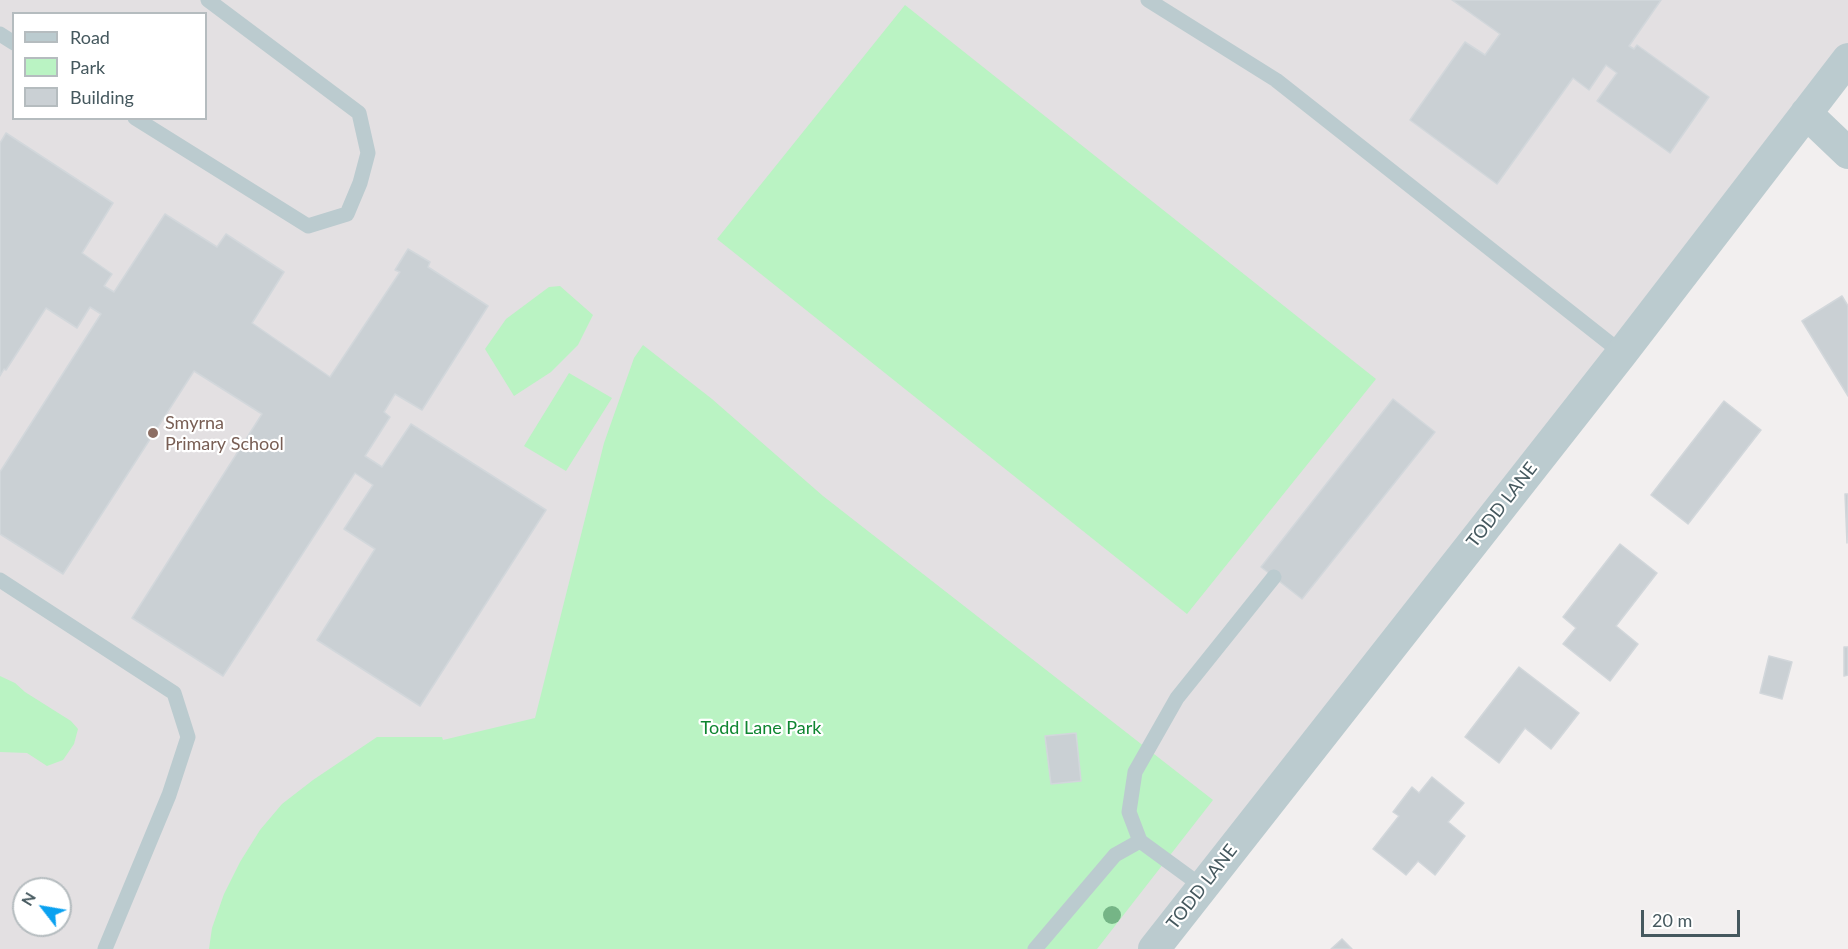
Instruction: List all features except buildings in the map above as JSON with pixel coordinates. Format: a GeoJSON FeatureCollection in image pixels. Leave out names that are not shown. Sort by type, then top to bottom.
{"type":"FeatureCollection","features":[{"type":"Feature","properties":{"kind":"street","name":"TODD LANE"},"geometry":{"type":"LineString","coordinates":[[1154,949],[1622,353],[1848,59]]}},
{"type":"Feature","properties":{"kind":"street"},"geometry":{"type":"LineString","coordinates":[[1806,113],[1848,153]]}},
{"type":"Feature","properties":{"kind":"lane"},"geometry":{"type":"LineString","coordinates":[[138,120],[308,226],[348,214],[368,153],[359,113],[208,0]]}},
{"type":"Feature","properties":{"kind":"lane"},"geometry":{"type":"LineString","coordinates":[[1148,0],[1276,80],[1622,353]]}},
{"type":"Feature","properties":{"kind":"lane"},"geometry":{"type":"LineString","coordinates":[[1203,887],[1140,841],[1130,812],[1135,772],[1177,698],[1274,577]]}},
{"type":"Feature","properties":{"kind":"lane"},"geometry":{"type":"LineString","coordinates":[[0,580],[174,693],[188,738],[169,795],[105,949]]}},
{"type":"Feature","properties":{"kind":"lane"},"geometry":{"type":"LineString","coordinates":[[1035,949],[1115,855],[1140,841]]}},
{"type":"Feature","properties":{"kind":"shaded area"},"geometry":{"type":"Polygon","coordinates":[[[0,0],[1848,0],[1848,59],[1154,949],[0,949],[0,0]]]}},
{"type":"Feature","properties":{"kind":"green space"},"geometry":{"type":"Polygon","coordinates":[[[905,5],[1376,379],[1187,614],[717,239],[905,5]]]}},
{"type":"Feature","properties":{"kind":"green space"},"geometry":{"type":"Polygon","coordinates":[[[560,286],[593,315],[578,345],[551,372],[514,396],[485,349],[506,319],[549,287],[560,286]]]}},
{"type":"Feature","properties":{"kind":"green space","name":"Todd Lane Park"},"geometry":{"type":"Polygon","coordinates":[[[643,345],[712,399],[823,496],[1213,800],[1097,949],[209,949],[212,928],[224,894],[240,862],[260,830],[282,804],[313,780],[377,737],[442,737],[443,740],[535,718],[604,443],[634,358],[643,345]]]}},
{"type":"Feature","properties":{"kind":"green space"},"geometry":{"type":"Polygon","coordinates":[[[569,373],[612,398],[566,471],[524,446],[569,373]]]}},
{"type":"Feature","properties":{"kind":"green space"},"geometry":{"type":"Polygon","coordinates":[[[0,676],[15,683],[25,692],[71,721],[78,729],[74,744],[63,760],[47,766],[27,753],[0,752],[0,676]]]}},
{"type":"Feature","properties":{"kind":"place","name":"Smyrna Primary School"},"geometry":{"type":"Point","coordinates":[153,433]}}]}
